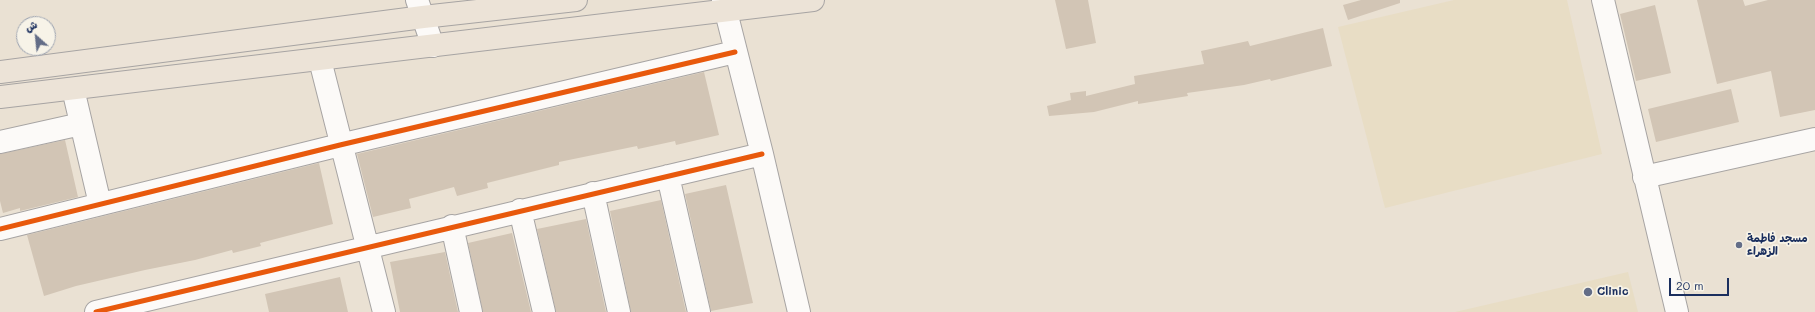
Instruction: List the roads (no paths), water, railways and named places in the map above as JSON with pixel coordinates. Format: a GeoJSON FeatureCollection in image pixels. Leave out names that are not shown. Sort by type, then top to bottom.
{"type":"FeatureCollection","features":[{"type":"Feature","properties":{"kind":"main road"},"geometry":{"type":"LineString","coordinates":[[0,72],[420,8],[576,0]]}},
{"type":"Feature","properties":{"kind":"main road"},"geometry":{"type":"LineString","coordinates":[[0,97],[433,46],[725,5],[812,0]]}},
{"type":"Feature","properties":{"kind":"street"},"geometry":{"type":"LineString","coordinates":[[1603,0],[1677,312]]}},
{"type":"Feature","properties":{"kind":"street"},"geometry":{"type":"LineString","coordinates":[[725,5],[735,52],[762,154],[799,312]]}},
{"type":"Feature","properties":{"kind":"street"},"geometry":{"type":"LineString","coordinates":[[420,8],[433,46]]}},
{"type":"Feature","properties":{"kind":"street"},"geometry":{"type":"LineString","coordinates":[[0,229],[340,145],[735,52]]}},
{"type":"Feature","properties":{"kind":"street"},"geometry":{"type":"LineString","coordinates":[[320,60],[340,145],[384,312]]}},
{"type":"Feature","properties":{"kind":"street"},"geometry":{"type":"LineString","coordinates":[[74,88],[100,204]]}},
{"type":"Feature","properties":{"kind":"street"},"geometry":{"type":"LineString","coordinates":[[0,142],[81,124]]}},
{"type":"Feature","properties":{"kind":"street"},"geometry":{"type":"LineString","coordinates":[[1644,177],[1815,139]]}},
{"type":"Feature","properties":{"kind":"street"},"geometry":{"type":"LineString","coordinates":[[96,312],[452,226],[762,154]]}},
{"type":"Feature","properties":{"kind":"street"},"geometry":{"type":"LineString","coordinates":[[668,176],[699,312]]}},
{"type":"Feature","properties":{"kind":"street"},"geometry":{"type":"LineString","coordinates":[[592,193],[619,312]]}},
{"type":"Feature","properties":{"kind":"street"},"geometry":{"type":"LineString","coordinates":[[520,210],[544,312]]}},
{"type":"Feature","properties":{"kind":"street"},"geometry":{"type":"LineString","coordinates":[[452,226],[471,312]]}},
{"type":"Feature","properties":{"kind":"place","name":"مسجد فاطمة الزهراء"},"geometry":{"type":"Point","coordinates":[1739,245]}},
{"type":"Feature","properties":{"kind":"place","name":"Clinic"},"geometry":{"type":"Point","coordinates":[1588,292]}}]}
